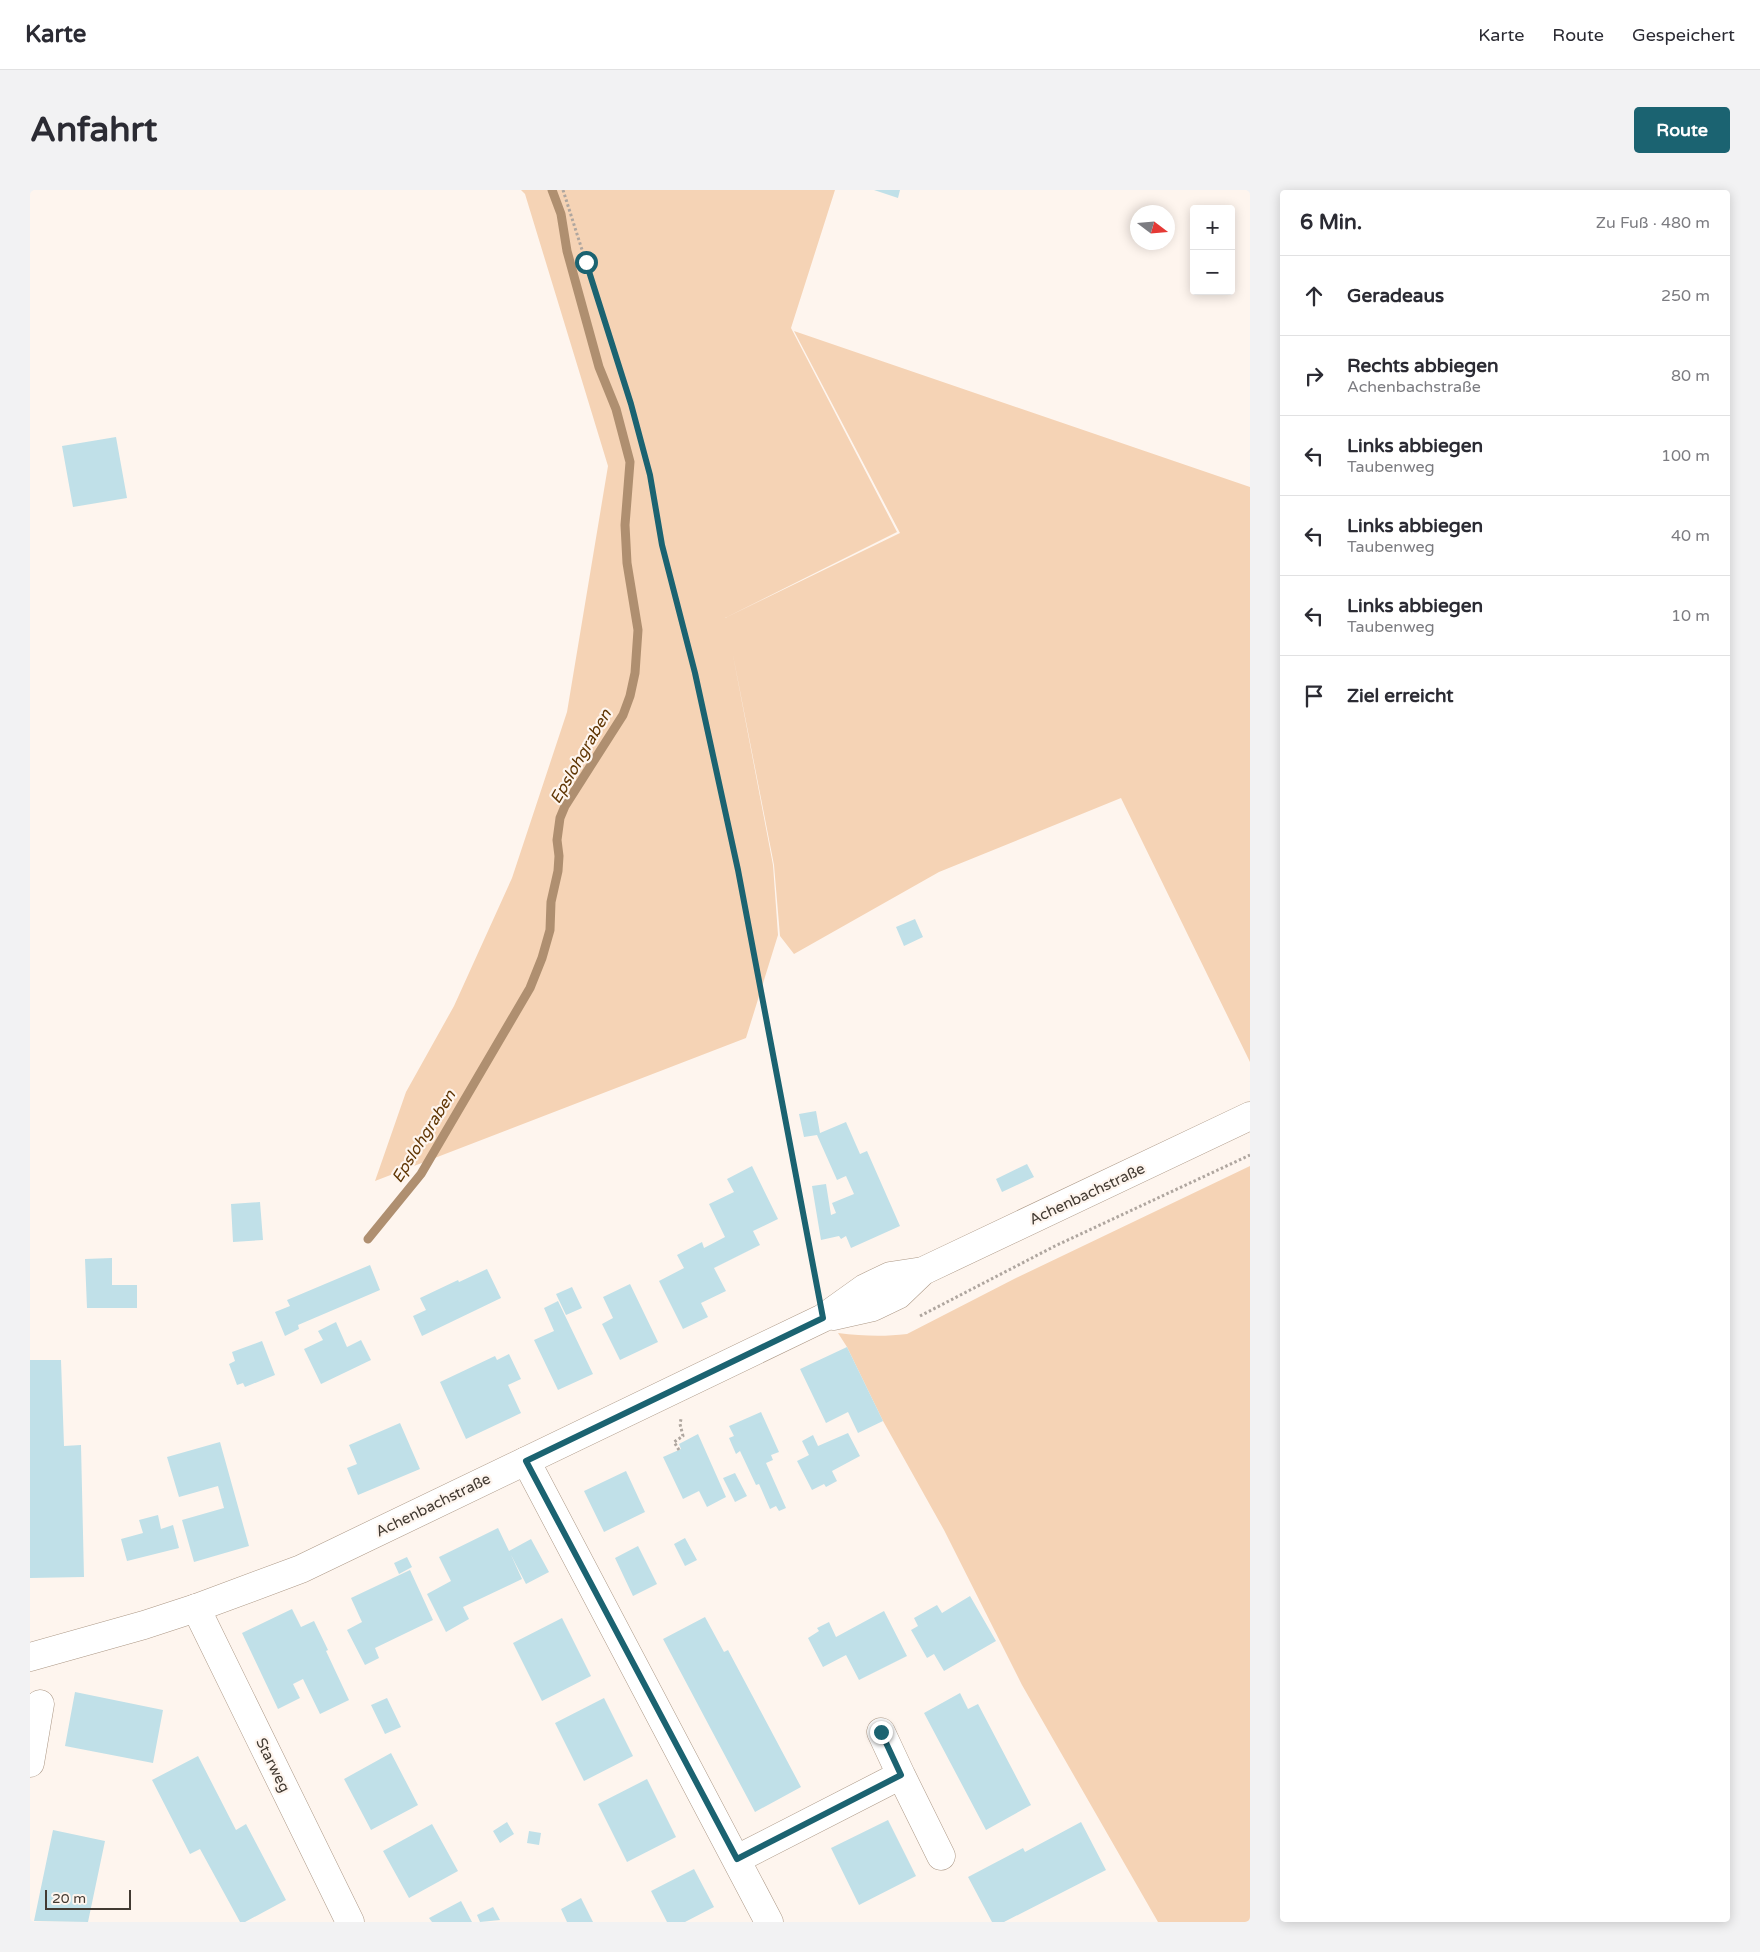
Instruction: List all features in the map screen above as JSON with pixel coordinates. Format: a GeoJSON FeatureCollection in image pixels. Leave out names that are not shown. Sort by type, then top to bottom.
{"type":"FeatureCollection","features":[{"type":"Feature","properties":{"kind":"street","name":"Achenbachstraße"},"geometry":{"type":"LineString","coordinates":[[30,1657],[144,1625],[196,1608],[301,1568],[823,1318],[865,1288],[890,1276],[923,1271],[1250,1116]]}},
{"type":"Feature","properties":{"kind":"street"},"geometry":{"type":"LineString","coordinates":[[526,1461],[769,1922]]}},
{"type":"Feature","properties":{"kind":"street","name":"Starweg"},"geometry":{"type":"LineString","coordinates":[[196,1608],[350,1922]]}},
{"type":"Feature","properties":{"kind":"street"},"geometry":{"type":"LineString","coordinates":[[30,1763],[40,1704]]}},
{"type":"Feature","properties":{"kind":"street"},"geometry":{"type":"LineString","coordinates":[[881,1732],[942,1856]]}},
{"type":"Feature","properties":{"kind":"street"},"geometry":{"type":"LineString","coordinates":[[737,1859],[901,1775]]}},
{"type":"Feature","properties":{"kind":"path"},"geometry":{"type":"LineString","coordinates":[[563,190],[631,404],[650,475],[662,545],[695,673],[738,870],[823,1318]]}},
{"type":"Feature","properties":{"kind":"path"},"geometry":{"type":"LineString","coordinates":[[918,1317],[1055,1246],[1250,1155]]}},
{"type":"Feature","properties":{"kind":"shaded area"},"geometry":{"type":"Polygon","coordinates":[[[521,190],[835,190],[791,328],[897,532],[725,618],[900,533],[794,331],[1250,487],[1250,1062],[1121,798],[939,872],[794,954],[780,936],[774,865],[732,650],[773,865],[778,935],[746,1038],[375,1181],[406,1092],[454,1006],[512,878],[567,712],[608,466],[525,194],[521,190]]]}},
{"type":"Feature","properties":{"kind":"shaded area"},"geometry":{"type":"Polygon","coordinates":[[[1250,1166],[1250,1922],[1158,1922],[1022,1685],[944,1530],[883,1421],[847,1347],[838,1333],[872,1336],[907,1334],[1014,1279],[1250,1166]]]}},
{"type":"Feature","properties":{"kind":"building"},"geometry":{"type":"Polygon","coordinates":[[[874,190],[900,190],[898,198],[874,190]]]}},
{"type":"Feature","properties":{"kind":"building"},"geometry":{"type":"Polygon","coordinates":[[[116,437],[127,498],[73,507],[62,446],[116,437]]]}},
{"type":"Feature","properties":{"kind":"building"},"geometry":{"type":"Polygon","coordinates":[[[915,919],[923,937],[904,946],[896,927],[915,919]]]}},
{"type":"Feature","properties":{"kind":"building"},"geometry":{"type":"Polygon","coordinates":[[[816,1111],[820,1133],[846,1122],[860,1154],[867,1151],[900,1226],[851,1248],[846,1236],[841,1239],[839,1236],[821,1240],[812,1186],[826,1184],[831,1215],[836,1213],[832,1203],[854,1194],[846,1176],[837,1180],[817,1135],[804,1137],[799,1114],[816,1111]]]}},
{"type":"Feature","properties":{"kind":"building"},"geometry":{"type":"Polygon","coordinates":[[[1027,1164],[1034,1177],[1002,1192],[996,1179],[1027,1164]]]}},
{"type":"Feature","properties":{"kind":"building"},"geometry":{"type":"Polygon","coordinates":[[[752,1166],[778,1219],[753,1231],[760,1245],[714,1268],[726,1291],[701,1303],[708,1317],[683,1329],[659,1281],[684,1268],[677,1255],[702,1242],[704,1248],[725,1237],[709,1204],[734,1192],[727,1179],[752,1166]]]}},
{"type":"Feature","properties":{"kind":"building"},"geometry":{"type":"Polygon","coordinates":[[[260,1202],[263,1240],[233,1242],[231,1204],[260,1202]]]}},
{"type":"Feature","properties":{"kind":"building"},"geometry":{"type":"Polygon","coordinates":[[[112,1258],[112,1285],[137,1285],[137,1308],[87,1308],[85,1259],[112,1258]]]}},
{"type":"Feature","properties":{"kind":"building"},"geometry":{"type":"Polygon","coordinates":[[[370,1265],[380,1290],[298,1325],[299,1329],[285,1336],[275,1312],[290,1306],[287,1300],[370,1265]]]}},
{"type":"Feature","properties":{"kind":"building"},"geometry":{"type":"Polygon","coordinates":[[[487,1269],[501,1298],[422,1336],[413,1316],[426,1310],[420,1298],[487,1269]]]}},
{"type":"Feature","properties":{"kind":"building"},"geometry":{"type":"Polygon","coordinates":[[[630,1284],[658,1342],[620,1360],[602,1324],[613,1318],[603,1297],[630,1284]]]}},
{"type":"Feature","properties":{"kind":"building"},"geometry":{"type":"Polygon","coordinates":[[[572,1287],[582,1308],[566,1315],[556,1294],[572,1287]]]}},
{"type":"Feature","properties":{"kind":"building"},"geometry":{"type":"Polygon","coordinates":[[[558,1301],[593,1374],[558,1390],[534,1340],[554,1331],[544,1308],[558,1301]]]}},
{"type":"Feature","properties":{"kind":"building"},"geometry":{"type":"Polygon","coordinates":[[[336,1322],[347,1347],[361,1340],[371,1360],[321,1384],[304,1349],[323,1340],[318,1331],[336,1322]]]}},
{"type":"Feature","properties":{"kind":"building"},"geometry":{"type":"Polygon","coordinates":[[[262,1341],[275,1375],[245,1387],[243,1383],[237,1385],[229,1364],[235,1361],[232,1352],[262,1341]]]}},
{"type":"Feature","properties":{"kind":"building"},"geometry":{"type":"Polygon","coordinates":[[[847,1347],[883,1421],[858,1433],[848,1412],[826,1423],[800,1369],[847,1347]]]}},
{"type":"Feature","properties":{"kind":"building"},"geometry":{"type":"Polygon","coordinates":[[[509,1354],[521,1379],[508,1385],[521,1413],[466,1439],[440,1382],[495,1356],[497,1360],[509,1354]]]}},
{"type":"Feature","properties":{"kind":"building"},"geometry":{"type":"Polygon","coordinates":[[[30,1360],[61,1360],[64,1446],[81,1445],[84,1577],[30,1578],[30,1360]]]}},
{"type":"Feature","properties":{"kind":"building"},"geometry":{"type":"Polygon","coordinates":[[[761,1412],[779,1452],[771,1455],[773,1460],[766,1463],[786,1508],[779,1511],[776,1506],[770,1509],[759,1484],[756,1485],[740,1451],[736,1454],[729,1438],[734,1436],[729,1426],[761,1412]]]}},
{"type":"Feature","properties":{"kind":"building"},"geometry":{"type":"Polygon","coordinates":[[[400,1423],[420,1469],[358,1495],[347,1468],[357,1464],[349,1445],[400,1423]]]}},
{"type":"Feature","properties":{"kind":"building"},"geometry":{"type":"Polygon","coordinates":[[[848,1433],[860,1456],[832,1471],[837,1481],[826,1487],[824,1484],[812,1490],[797,1461],[809,1455],[802,1441],[813,1435],[818,1446],[848,1433]]]}},
{"type":"Feature","properties":{"kind":"building"},"geometry":{"type":"Polygon","coordinates":[[[698,1434],[726,1497],[707,1507],[699,1491],[683,1499],[663,1457],[681,1449],[679,1444],[698,1434]]]}},
{"type":"Feature","properties":{"kind":"building"},"geometry":{"type":"Polygon","coordinates":[[[220,1442],[249,1546],[194,1562],[182,1520],[224,1508],[218,1486],[179,1497],[167,1457],[220,1442]]]}},
{"type":"Feature","properties":{"kind":"building"},"geometry":{"type":"Polygon","coordinates":[[[626,1471],[645,1512],[604,1532],[584,1491],[626,1471]]]}},
{"type":"Feature","properties":{"kind":"building"},"geometry":{"type":"Polygon","coordinates":[[[735,1473],[747,1496],[735,1502],[723,1478],[735,1473]]]}},
{"type":"Feature","properties":{"kind":"building"},"geometry":{"type":"Polygon","coordinates":[[[158,1515],[161,1529],[173,1525],[179,1548],[127,1561],[121,1539],[143,1533],[139,1520],[158,1515]]]}},
{"type":"Feature","properties":{"kind":"building"},"geometry":{"type":"Polygon","coordinates":[[[498,1528],[509,1551],[531,1539],[549,1572],[526,1584],[511,1555],[522,1579],[463,1607],[469,1619],[446,1632],[427,1594],[451,1581],[439,1557],[498,1528]]]}},
{"type":"Feature","properties":{"kind":"building"},"geometry":{"type":"Polygon","coordinates":[[[685,1538],[697,1560],[685,1566],[674,1544],[685,1538]]]}},
{"type":"Feature","properties":{"kind":"building"},"geometry":{"type":"Polygon","coordinates":[[[638,1546],[657,1584],[633,1596],[615,1558],[638,1546]]]}},
{"type":"Feature","properties":{"kind":"building"},"geometry":{"type":"Polygon","coordinates":[[[407,1557],[412,1567],[399,1574],[394,1563],[407,1557]]]}},
{"type":"Feature","properties":{"kind":"building"},"geometry":{"type":"Polygon","coordinates":[[[410,1570],[433,1620],[375,1648],[379,1658],[365,1665],[347,1630],[362,1622],[351,1598],[410,1570]]]}},
{"type":"Feature","properties":{"kind":"building"},"geometry":{"type":"Polygon","coordinates":[[[970,1596],[996,1641],[944,1671],[934,1654],[927,1658],[911,1630],[918,1626],[914,1618],[937,1605],[942,1613],[970,1596]]]}},
{"type":"Feature","properties":{"kind":"building"},"geometry":{"type":"Polygon","coordinates":[[[292,1609],[301,1627],[314,1621],[349,1700],[320,1714],[303,1679],[293,1684],[300,1698],[278,1709],[242,1633],[292,1609]]]}},
{"type":"Feature","properties":{"kind":"building"},"geometry":{"type":"Polygon","coordinates":[[[884,1611],[907,1656],[859,1680],[846,1655],[823,1667],[808,1638],[819,1631],[817,1628],[829,1622],[836,1637],[884,1611]]]}},
{"type":"Feature","properties":{"kind":"building"},"geometry":{"type":"Polygon","coordinates":[[[705,1617],[724,1652],[728,1650],[801,1787],[755,1812],[663,1639],[705,1617]]]}},
{"type":"Feature","properties":{"kind":"building"},"geometry":{"type":"Polygon","coordinates":[[[562,1618],[591,1676],[542,1701],[513,1643],[562,1618]]]}},
{"type":"Feature","properties":{"kind":"building"},"geometry":{"type":"Polygon","coordinates":[[[75,1692],[163,1710],[153,1763],[65,1746],[75,1692]]]}},
{"type":"Feature","properties":{"kind":"building"},"geometry":{"type":"Polygon","coordinates":[[[960,1693],[968,1709],[978,1704],[1031,1805],[986,1830],[924,1713],[960,1693]]]}},
{"type":"Feature","properties":{"kind":"building"},"geometry":{"type":"Polygon","coordinates":[[[387,1698],[401,1727],[385,1734],[371,1705],[387,1698]]]}},
{"type":"Feature","properties":{"kind":"building"},"geometry":{"type":"Polygon","coordinates":[[[604,1698],[633,1756],[584,1781],[555,1723],[604,1698]]]}},
{"type":"Feature","properties":{"kind":"building"},"geometry":{"type":"Polygon","coordinates":[[[391,1753],[418,1805],[371,1830],[344,1779],[391,1753]]]}},
{"type":"Feature","properties":{"kind":"building"},"geometry":{"type":"Polygon","coordinates":[[[198,1756],[236,1830],[246,1824],[286,1900],[245,1922],[240,1922],[200,1849],[190,1854],[152,1780],[198,1756]]]}},
{"type":"Feature","properties":{"kind":"building"},"geometry":{"type":"Polygon","coordinates":[[[647,1779],[676,1837],[627,1862],[598,1804],[647,1779]]]}},
{"type":"Feature","properties":{"kind":"building"},"geometry":{"type":"Polygon","coordinates":[[[888,1820],[916,1876],[859,1905],[831,1848],[888,1820]]]}},
{"type":"Feature","properties":{"kind":"building"},"geometry":{"type":"Polygon","coordinates":[[[507,1822],[514,1834],[500,1843],[493,1831],[507,1822]]]}},
{"type":"Feature","properties":{"kind":"building"},"geometry":{"type":"Polygon","coordinates":[[[1081,1822],[1106,1870],[1004,1922],[992,1922],[968,1877],[1023,1848],[1025,1852],[1081,1822]]]}},
{"type":"Feature","properties":{"kind":"building"},"geometry":{"type":"Polygon","coordinates":[[[432,1824],[458,1871],[409,1898],[383,1851],[432,1824]]]}},
{"type":"Feature","properties":{"kind":"building"},"geometry":{"type":"Polygon","coordinates":[[[53,1830],[105,1841],[88,1922],[34,1921],[53,1830]]]}},
{"type":"Feature","properties":{"kind":"building"},"geometry":{"type":"Polygon","coordinates":[[[529,1831],[541,1833],[539,1845],[527,1843],[529,1831]]]}},
{"type":"Feature","properties":{"kind":"building"},"geometry":{"type":"Polygon","coordinates":[[[694,1869],[714,1907],[685,1922],[667,1922],[651,1891],[694,1869]]]}},
{"type":"Feature","properties":{"kind":"building"},"geometry":{"type":"Polygon","coordinates":[[[581,1898],[593,1922],[567,1922],[561,1909],[581,1898]]]}},
{"type":"Feature","properties":{"kind":"building"},"geometry":{"type":"Polygon","coordinates":[[[461,1901],[472,1922],[432,1922],[429,1918],[461,1901]]]}},
{"type":"Feature","properties":{"kind":"building"},"geometry":{"type":"Polygon","coordinates":[[[493,1907],[500,1920],[480,1922],[477,1915],[493,1907]]]}},
{"type":"Feature","properties":{"kind":"waterway","name":"Epslohgraben"},"geometry":{"type":"LineString","coordinates":[[368,1239],[421,1174],[530,988],[542,958],[550,930],[551,902],[558,871],[557,840],[560,818],[565,806],[623,715],[630,696],[635,673],[638,630],[627,563],[625,525],[630,462],[616,409],[599,367],[567,251],[561,214],[552,190]]}},
{"type":"Feature","properties":{"kind":"route"},"geometry":{"type":"LineString","coordinates":[[586,262],[631,404],[650,475],[662,545],[695,673],[738,870],[823,1318],[526,1461],[737,1859],[901,1775],[881,1732]]}}]}
